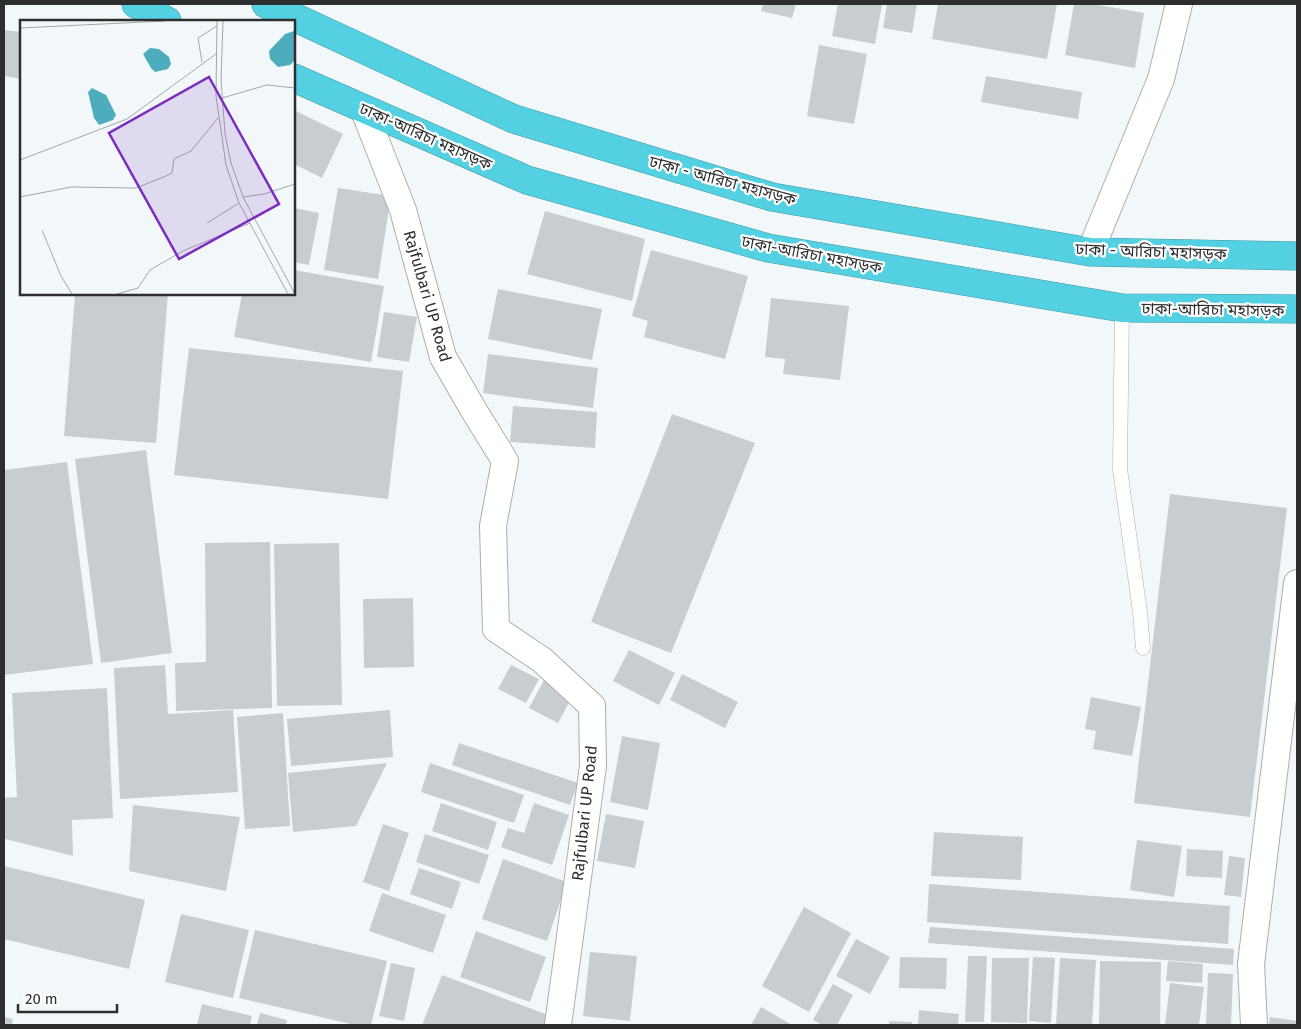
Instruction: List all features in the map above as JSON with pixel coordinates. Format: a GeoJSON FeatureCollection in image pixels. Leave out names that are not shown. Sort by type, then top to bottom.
{"type":"FeatureCollection","features":[{"type":"Feature","properties":{"kind":"highway"},"geometry":{"type":"LineString","coordinates":[[136,4],[165,20]]}},
{"type":"Feature","properties":{"kind":"highway","name":"ঢাকা - আরিচা মহাসড়ক"},"geometry":{"type":"LineString","coordinates":[[266,4],[514,119],[772,197],[1090,252],[1297,256]]}},
{"type":"Feature","properties":{"kind":"highway","name":"ঢাকা-আরিচা মহাসড়ক"},"geometry":{"type":"LineString","coordinates":[[295,78],[527,180],[768,248],[1122,308],[1297,310]]}},
{"type":"Feature","properties":{"kind":"street"},"geometry":{"type":"LineString","coordinates":[[1090,252],[1161,79],[1179,4]]}},
{"type":"Feature","properties":{"kind":"street","name":"Rajfulbari UP Road"},"geometry":{"type":"LineString","coordinates":[[363,108],[403,210],[443,357],[506,461],[493,526],[496,629],[542,660],[592,706],[593,766],[558,1025]]}},
{"type":"Feature","properties":{"kind":"street"},"geometry":{"type":"LineString","coordinates":[[1254,1025],[1251,964],[1297,583]]}},
{"type":"Feature","properties":{"kind":"lane"},"geometry":{"type":"LineString","coordinates":[[1122,308],[1120,469],[1140,612],[1143,648]]}},
{"type":"Feature","properties":{"kind":"building"},"geometry":{"type":"Polygon","coordinates":[[[763,4],[796,4],[792,18],[761,11],[763,4]]]}},
{"type":"Feature","properties":{"kind":"building"},"geometry":{"type":"Polygon","coordinates":[[[838,4],[882,5],[875,44],[832,36],[838,4]]]}},
{"type":"Feature","properties":{"kind":"building"},"geometry":{"type":"Polygon","coordinates":[[[887,4],[917,4],[912,33],[883,28],[887,4]]]}},
{"type":"Feature","properties":{"kind":"building"},"geometry":{"type":"Polygon","coordinates":[[[938,4],[1057,4],[1047,59],[932,39],[938,4]]]}},
{"type":"Feature","properties":{"kind":"building"},"geometry":{"type":"Polygon","coordinates":[[[1074,4],[1093,4],[1144,13],[1135,68],[1065,55],[1074,4]]]}},
{"type":"Feature","properties":{"kind":"building"},"geometry":{"type":"Polygon","coordinates":[[[4,30],[20,32],[20,79],[4,76],[4,30]]]}},
{"type":"Feature","properties":{"kind":"building"},"geometry":{"type":"Polygon","coordinates":[[[819,45],[867,54],[854,124],[807,116],[819,45]]]}},
{"type":"Feature","properties":{"kind":"building"},"geometry":{"type":"Polygon","coordinates":[[[986,76],[1082,92],[1078,119],[981,102],[986,76]]]}},
{"type":"Feature","properties":{"kind":"building"},"geometry":{"type":"Polygon","coordinates":[[[295,110],[343,134],[322,178],[295,164],[295,110]]]}},
{"type":"Feature","properties":{"kind":"building"},"geometry":{"type":"Polygon","coordinates":[[[338,188],[391,196],[378,279],[324,270],[338,188]]]}},
{"type":"Feature","properties":{"kind":"building"},"geometry":{"type":"Polygon","coordinates":[[[295,208],[319,213],[309,265],[295,262],[295,208]]]}},
{"type":"Feature","properties":{"kind":"building"},"geometry":{"type":"Polygon","coordinates":[[[545,211],[645,239],[632,301],[527,274],[545,211]]]}},
{"type":"Feature","properties":{"kind":"building"},"geometry":{"type":"Polygon","coordinates":[[[651,250],[748,276],[725,359],[644,337],[648,321],[632,316],[651,250]]]}},
{"type":"Feature","properties":{"kind":"building"},"geometry":{"type":"Polygon","coordinates":[[[295,270],[384,286],[371,362],[234,337],[242,295],[295,295],[295,270]]]}},
{"type":"Feature","properties":{"kind":"building"},"geometry":{"type":"Polygon","coordinates":[[[498,289],[602,309],[592,360],[488,339],[498,289]]]}},
{"type":"Feature","properties":{"kind":"building"},"geometry":{"type":"Polygon","coordinates":[[[75,295],[168,295],[156,443],[64,436],[75,295]]]}},
{"type":"Feature","properties":{"kind":"building"},"geometry":{"type":"Polygon","coordinates":[[[771,298],[849,306],[840,380],[783,374],[785,359],[765,357],[771,298]]]}},
{"type":"Feature","properties":{"kind":"building"},"geometry":{"type":"Polygon","coordinates":[[[384,312],[417,317],[409,362],[377,357],[384,312]]]}},
{"type":"Feature","properties":{"kind":"building"},"geometry":{"type":"Polygon","coordinates":[[[189,348],[403,371],[388,499],[174,475],[189,348]]]}},
{"type":"Feature","properties":{"kind":"building"},"geometry":{"type":"Polygon","coordinates":[[[488,354],[598,368],[593,408],[483,393],[488,354]]]}},
{"type":"Feature","properties":{"kind":"building"},"geometry":{"type":"Polygon","coordinates":[[[513,406],[597,412],[595,448],[510,442],[513,406]]]}},
{"type":"Feature","properties":{"kind":"building"},"geometry":{"type":"Polygon","coordinates":[[[672,414],[755,443],[671,653],[591,622],[672,414]]]}},
{"type":"Feature","properties":{"kind":"building"},"geometry":{"type":"Polygon","coordinates":[[[146,450],[172,653],[101,663],[75,459],[146,450]]]}},
{"type":"Feature","properties":{"kind":"building"},"geometry":{"type":"Polygon","coordinates":[[[67,462],[93,664],[4,675],[4,470],[67,462]]]}},
{"type":"Feature","properties":{"kind":"building"},"geometry":{"type":"Polygon","coordinates":[[[1170,494],[1287,508],[1250,817],[1134,803],[1170,494]]]}},
{"type":"Feature","properties":{"kind":"building"},"geometry":{"type":"Polygon","coordinates":[[[270,542],[272,708],[176,711],[175,663],[206,662],[205,543],[270,542]]]}},
{"type":"Feature","properties":{"kind":"building"},"geometry":{"type":"Polygon","coordinates":[[[339,543],[342,705],[277,706],[274,544],[339,543]]]}},
{"type":"Feature","properties":{"kind":"building"},"geometry":{"type":"Polygon","coordinates":[[[413,598],[414,667],[364,668],[363,599],[413,598]]]}},
{"type":"Feature","properties":{"kind":"building"},"geometry":{"type":"Polygon","coordinates":[[[629,650],[675,673],[659,705],[613,681],[629,650]]]}},
{"type":"Feature","properties":{"kind":"building"},"geometry":{"type":"Polygon","coordinates":[[[165,665],[168,714],[233,710],[238,792],[120,799],[114,668],[165,665]]]}},
{"type":"Feature","properties":{"kind":"building"},"geometry":{"type":"Polygon","coordinates":[[[511,665],[539,679],[526,703],[498,689],[511,665]]]}},
{"type":"Feature","properties":{"kind":"building"},"geometry":{"type":"Polygon","coordinates":[[[682,674],[738,702],[725,728],[670,700],[682,674]]]}},
{"type":"Feature","properties":{"kind":"building"},"geometry":{"type":"Polygon","coordinates":[[[544,680],[573,695],[558,723],[529,708],[544,680]]]}},
{"type":"Feature","properties":{"kind":"building"},"geometry":{"type":"Polygon","coordinates":[[[107,688],[113,818],[72,820],[73,856],[5,839],[4,798],[17,797],[12,693],[107,688]]]}},
{"type":"Feature","properties":{"kind":"building"},"geometry":{"type":"Polygon","coordinates":[[[1091,697],[1141,707],[1132,756],[1093,749],[1096,731],[1085,729],[1091,697]]]}},
{"type":"Feature","properties":{"kind":"building"},"geometry":{"type":"Polygon","coordinates":[[[390,710],[393,757],[291,766],[287,719],[390,710]]]}},
{"type":"Feature","properties":{"kind":"building"},"geometry":{"type":"Polygon","coordinates":[[[283,713],[290,826],[245,829],[237,717],[283,713]]]}},
{"type":"Feature","properties":{"kind":"building"},"geometry":{"type":"Polygon","coordinates":[[[622,736],[660,743],[648,810],[610,802],[622,736]]]}},
{"type":"Feature","properties":{"kind":"building"},"geometry":{"type":"Polygon","coordinates":[[[459,743],[578,783],[570,805],[452,765],[459,743]]]}},
{"type":"Feature","properties":{"kind":"building"},"geometry":{"type":"Polygon","coordinates":[[[387,763],[356,826],[293,832],[288,773],[387,763]]]}},
{"type":"Feature","properties":{"kind":"building"},"geometry":{"type":"Polygon","coordinates":[[[430,763],[524,795],[514,823],[421,792],[430,763]]]}},
{"type":"Feature","properties":{"kind":"building"},"geometry":{"type":"Polygon","coordinates":[[[441,803],[497,822],[488,850],[432,831],[441,803]]]}},
{"type":"Feature","properties":{"kind":"building"},"geometry":{"type":"Polygon","coordinates":[[[534,803],[569,815],[552,865],[501,847],[508,828],[524,833],[534,803]]]}},
{"type":"Feature","properties":{"kind":"building"},"geometry":{"type":"Polygon","coordinates":[[[133,805],[240,817],[226,891],[129,871],[133,805]]]}},
{"type":"Feature","properties":{"kind":"building"},"geometry":{"type":"Polygon","coordinates":[[[606,814],[644,821],[635,868],[597,861],[606,814]]]}},
{"type":"Feature","properties":{"kind":"building"},"geometry":{"type":"Polygon","coordinates":[[[383,824],[409,833],[389,891],[363,882],[383,824]]]}},
{"type":"Feature","properties":{"kind":"building"},"geometry":{"type":"Polygon","coordinates":[[[934,832],[1023,837],[1021,880],[931,876],[934,832]]]}},
{"type":"Feature","properties":{"kind":"building"},"geometry":{"type":"Polygon","coordinates":[[[425,834],[489,855],[479,884],[416,862],[425,834]]]}},
{"type":"Feature","properties":{"kind":"building"},"geometry":{"type":"Polygon","coordinates":[[[1137,840],[1182,846],[1174,897],[1130,890],[1137,840]]]}},
{"type":"Feature","properties":{"kind":"building"},"geometry":{"type":"Polygon","coordinates":[[[1187,849],[1223,851],[1222,878],[1186,876],[1187,849]]]}},
{"type":"Feature","properties":{"kind":"building"},"geometry":{"type":"Polygon","coordinates":[[[1229,856],[1245,858],[1241,897],[1224,895],[1229,856]]]}},
{"type":"Feature","properties":{"kind":"building"},"geometry":{"type":"Polygon","coordinates":[[[503,859],[567,882],[547,941],[482,919],[503,859]]]}},
{"type":"Feature","properties":{"kind":"building"},"geometry":{"type":"Polygon","coordinates":[[[4,866],[145,900],[129,969],[4,939],[4,866]]]}},
{"type":"Feature","properties":{"kind":"building"},"geometry":{"type":"Polygon","coordinates":[[[419,868],[461,882],[452,909],[410,894],[419,868]]]}},
{"type":"Feature","properties":{"kind":"building"},"geometry":{"type":"Polygon","coordinates":[[[929,884],[1230,906],[1228,944],[927,922],[929,884]]]}},
{"type":"Feature","properties":{"kind":"building"},"geometry":{"type":"Polygon","coordinates":[[[382,893],[446,915],[433,953],[369,931],[382,893]]]}},
{"type":"Feature","properties":{"kind":"building"},"geometry":{"type":"Polygon","coordinates":[[[804,907],[851,933],[809,1012],[762,986],[804,907]]]}},
{"type":"Feature","properties":{"kind":"building"},"geometry":{"type":"Polygon","coordinates":[[[181,914],[249,930],[233,998],[165,982],[181,914]]]}},
{"type":"Feature","properties":{"kind":"building"},"geometry":{"type":"Polygon","coordinates":[[[930,927],[1234,949],[1233,965],[928,943],[930,927]]]}},
{"type":"Feature","properties":{"kind":"building"},"geometry":{"type":"Polygon","coordinates":[[[255,930],[387,961],[371,1025],[355,1025],[239,998],[255,930]]]}},
{"type":"Feature","properties":{"kind":"building"},"geometry":{"type":"Polygon","coordinates":[[[476,931],[546,957],[530,1002],[460,977],[476,931]]]}},
{"type":"Feature","properties":{"kind":"building"},"geometry":{"type":"Polygon","coordinates":[[[856,939],[890,957],[870,994],[836,976],[856,939]]]}},
{"type":"Feature","properties":{"kind":"building"},"geometry":{"type":"Polygon","coordinates":[[[590,952],[637,956],[630,1021],[583,1016],[590,952]]]}},
{"type":"Feature","properties":{"kind":"building"},"geometry":{"type":"Polygon","coordinates":[[[968,956],[987,956],[984,1022],[965,1022],[968,956]]]}},
{"type":"Feature","properties":{"kind":"building"},"geometry":{"type":"Polygon","coordinates":[[[900,957],[947,958],[946,989],[899,988],[900,957]]]}},
{"type":"Feature","properties":{"kind":"building"},"geometry":{"type":"Polygon","coordinates":[[[1033,957],[1055,958],[1051,1023],[1029,1021],[1033,957]]]}},
{"type":"Feature","properties":{"kind":"building"},"geometry":{"type":"Polygon","coordinates":[[[992,958],[1029,958],[1027,1023],[991,1022],[992,958]]]}},
{"type":"Feature","properties":{"kind":"building"},"geometry":{"type":"Polygon","coordinates":[[[1060,958],[1096,960],[1092,1025],[1056,1025],[1060,958]]]}},
{"type":"Feature","properties":{"kind":"building"},"geometry":{"type":"Polygon","coordinates":[[[1100,961],[1161,962],[1160,1025],[1099,1025],[1100,961]]]}},
{"type":"Feature","properties":{"kind":"building"},"geometry":{"type":"Polygon","coordinates":[[[1168,961],[1203,964],[1202,983],[1166,981],[1168,961]]]}},
{"type":"Feature","properties":{"kind":"building"},"geometry":{"type":"Polygon","coordinates":[[[391,963],[415,968],[404,1021],[379,1016],[391,963]]]}},
{"type":"Feature","properties":{"kind":"building"},"geometry":{"type":"Polygon","coordinates":[[[1208,973],[1233,974],[1231,1025],[1206,1025],[1208,973]]]}},
{"type":"Feature","properties":{"kind":"building"},"geometry":{"type":"Polygon","coordinates":[[[442,975],[548,1015],[544,1025],[422,1025],[442,975]]]}},
{"type":"Feature","properties":{"kind":"building"},"geometry":{"type":"Polygon","coordinates":[[[1170,983],[1204,987],[1199,1025],[1165,1025],[1170,983]]]}},
{"type":"Feature","properties":{"kind":"building"},"geometry":{"type":"Polygon","coordinates":[[[833,984],[853,995],[837,1025],[822,1025],[813,1020],[833,984]]]}},
{"type":"Feature","properties":{"kind":"building"},"geometry":{"type":"Polygon","coordinates":[[[202,1004],[252,1016],[250,1025],[197,1025],[202,1004]]]}},
{"type":"Feature","properties":{"kind":"building"},"geometry":{"type":"Polygon","coordinates":[[[761,1007],[792,1025],[751,1025],[761,1007]]]}},
{"type":"Feature","properties":{"kind":"building"},"geometry":{"type":"Polygon","coordinates":[[[919,1010],[959,1014],[958,1025],[918,1025],[919,1010]]]}},
{"type":"Feature","properties":{"kind":"building"},"geometry":{"type":"Polygon","coordinates":[[[260,1013],[287,1020],[286,1025],[257,1025],[260,1013]]]}},
{"type":"Feature","properties":{"kind":"building"},"geometry":{"type":"Polygon","coordinates":[[[4,1017],[13,1019],[12,1025],[4,1025],[4,1017]]]}},
{"type":"Feature","properties":{"kind":"building"},"geometry":{"type":"Polygon","coordinates":[[[1270,1017],[1297,1021],[1297,1025],[1269,1025],[1270,1017]]]}},
{"type":"Feature","properties":{"kind":"building"},"geometry":{"type":"Polygon","coordinates":[[[889,1021],[912,1022],[912,1025],[889,1025],[889,1021]]]}}]}
